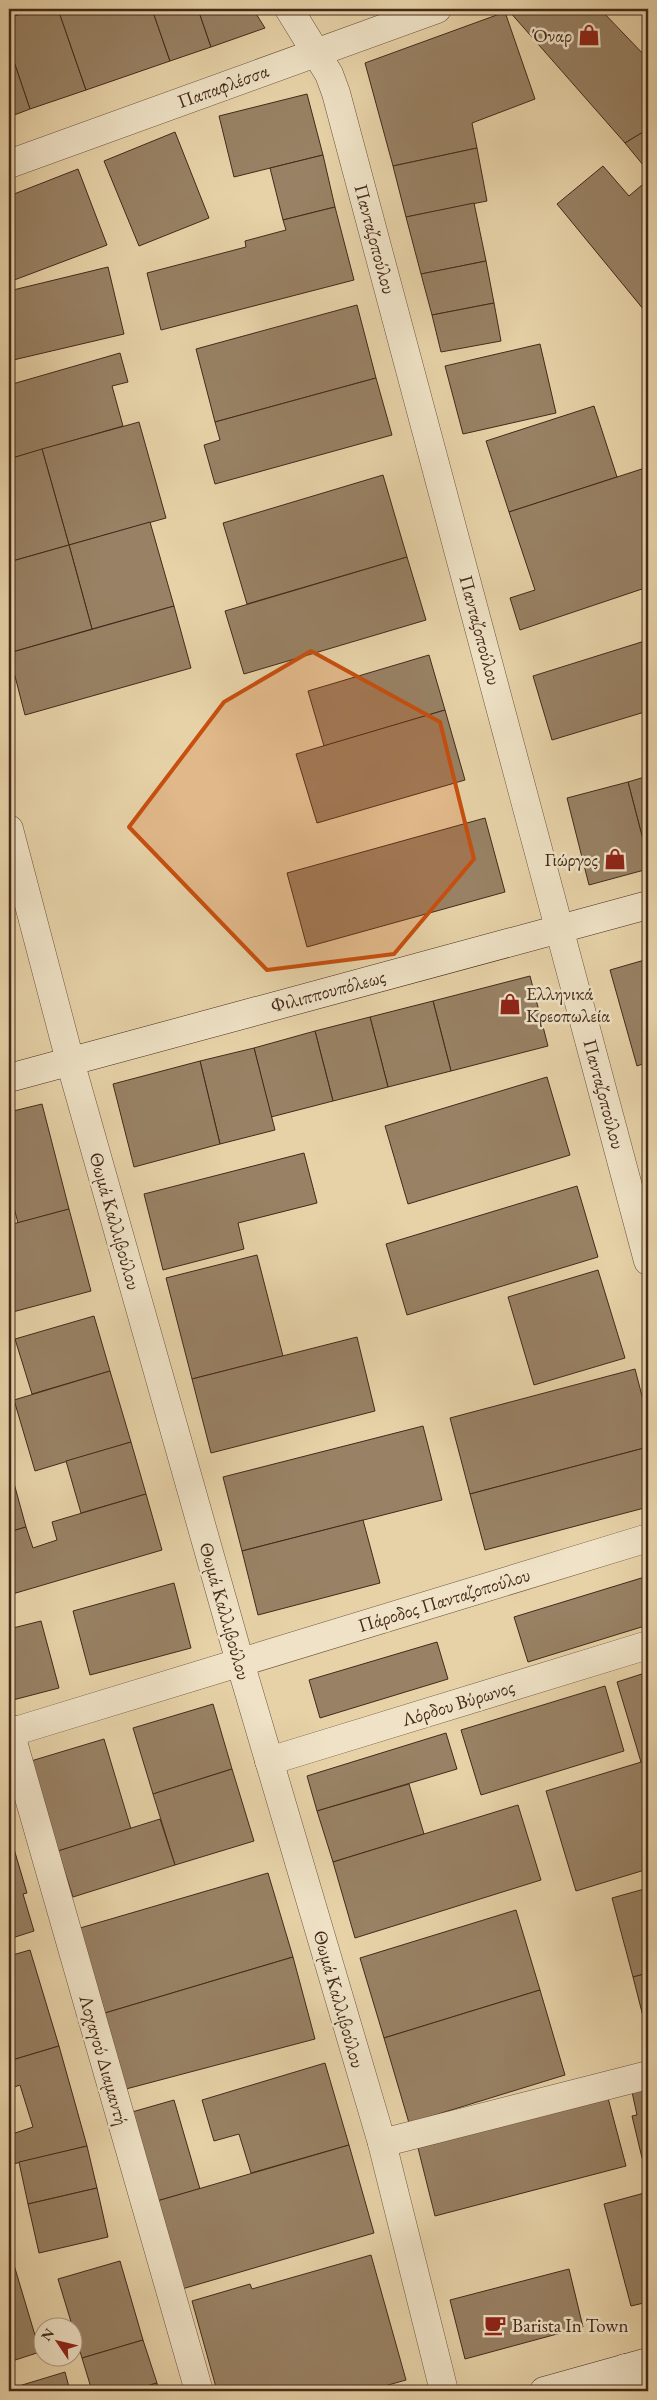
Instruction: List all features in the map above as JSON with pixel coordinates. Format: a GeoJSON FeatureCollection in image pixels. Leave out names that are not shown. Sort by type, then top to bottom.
{"type":"FeatureCollection","features":[{"type":"Feature","properties":{"kind":"street","name":"Πανταζοπούλου"},"geometry":{"type":"LineString","coordinates":[[290,9],[317,52],[336,92],[648,1261]]}},
{"type":"Feature","properties":{"kind":"street","name":"Παπαφλέσσα"},"geometry":{"type":"LineString","coordinates":[[9,164],[437,9]]}},
{"type":"Feature","properties":{"kind":"street","name":"Θωμά Καλλιβούλου"},"geometry":{"type":"LineString","coordinates":[[9,829],[70,1061],[240,1662],[382,2143],[444,2391]]}},
{"type":"Feature","properties":{"kind":"street","name":"Φιλιππουπόλεως"},"geometry":{"type":"LineString","coordinates":[[9,1078],[648,905]]}},
{"type":"Feature","properties":{"kind":"street","name":"Πάροδος Πανταζοπούλου"},"geometry":{"type":"LineString","coordinates":[[240,1662],[648,1538]]}},
{"type":"Feature","properties":{"kind":"street","name":"Λόρδου Βύρωνος"},"geometry":{"type":"LineString","coordinates":[[269,1761],[648,1645]]}},
{"type":"Feature","properties":{"kind":"street"},"geometry":{"type":"LineString","coordinates":[[9,1731],[240,1662]]}},
{"type":"Feature","properties":{"kind":"street","name":"Λοχαγού Διαμαντή"},"geometry":{"type":"LineString","coordinates":[[9,1731],[199,2391]]}},
{"type":"Feature","properties":{"kind":"street"},"geometry":{"type":"LineString","coordinates":[[382,2143],[648,2075]]}},
{"type":"Feature","properties":{"kind":"street"},"geometry":{"type":"LineString","coordinates":[[544,2391],[636,2374]]}},
{"type":"Feature","properties":{"kind":"highlighted area"},"geometry":{"type":"Polygon","coordinates":[[[311,651],[440,722],[474,859],[394,954],[267,970],[129,827],[224,702],[311,651]]]}},
{"type":"Feature","properties":{"kind":"building"},"geometry":{"type":"Polygon","coordinates":[[[35,9],[58,9],[86,90],[30,109],[9,47],[9,18],[35,9]]]}},
{"type":"Feature","properties":{"kind":"building"},"geometry":{"type":"Polygon","coordinates":[[[58,9],[152,9],[170,61],[86,90],[58,9]]]}},
{"type":"Feature","properties":{"kind":"building"},"geometry":{"type":"Polygon","coordinates":[[[152,9],[198,9],[211,47],[170,61],[152,9]]]}},
{"type":"Feature","properties":{"kind":"building"},"geometry":{"type":"Polygon","coordinates":[[[198,9],[253,9],[265,28],[211,47],[198,9]]]}},
{"type":"Feature","properties":{"kind":"building"},"geometry":{"type":"Polygon","coordinates":[[[301,9],[323,9],[306,15],[301,9]]]}},
{"type":"Feature","properties":{"kind":"building"},"geometry":{"type":"Polygon","coordinates":[[[514,9],[600,9],[648,59],[648,129],[625,143],[509,11],[514,9]]]}},
{"type":"Feature","properties":{"kind":"building"},"geometry":{"type":"Polygon","coordinates":[[[505,12],[535,99],[472,123],[477,148],[393,166],[365,63],[505,12]]]}},
{"type":"Feature","properties":{"kind":"building"},"geometry":{"type":"Polygon","coordinates":[[[9,47],[30,109],[9,117],[9,47]]]}},
{"type":"Feature","properties":{"kind":"building"},"geometry":{"type":"Polygon","coordinates":[[[307,94],[323,155],[234,177],[219,116],[307,94]]]}},
{"type":"Feature","properties":{"kind":"building"},"geometry":{"type":"Polygon","coordinates":[[[648,129],[648,171],[625,143],[648,129]]]}},
{"type":"Feature","properties":{"kind":"building"},"geometry":{"type":"Polygon","coordinates":[[[175,132],[209,218],[139,246],[104,161],[175,132]]]}},
{"type":"Feature","properties":{"kind":"building"},"geometry":{"type":"Polygon","coordinates":[[[477,148],[487,201],[406,217],[393,166],[477,148]]]}},
{"type":"Feature","properties":{"kind":"building"},"geometry":{"type":"Polygon","coordinates":[[[323,155],[335,207],[283,220],[270,168],[323,155]]]}},
{"type":"Feature","properties":{"kind":"building"},"geometry":{"type":"Polygon","coordinates":[[[603,166],[629,196],[648,180],[648,307],[644,310],[557,204],[603,166]]]}},
{"type":"Feature","properties":{"kind":"building"},"geometry":{"type":"Polygon","coordinates":[[[78,169],[107,245],[9,282],[9,196],[78,169]]]}},
{"type":"Feature","properties":{"kind":"building"},"geometry":{"type":"Polygon","coordinates":[[[474,203],[486,261],[421,274],[406,217],[474,203]]]}},
{"type":"Feature","properties":{"kind":"building"},"geometry":{"type":"Polygon","coordinates":[[[335,207],[354,280],[161,330],[147,273],[246,247],[245,241],[286,230],[283,220],[335,207]]]}},
{"type":"Feature","properties":{"kind":"building"},"geometry":{"type":"Polygon","coordinates":[[[486,261],[494,303],[432,315],[421,274],[486,261]]]}},
{"type":"Feature","properties":{"kind":"building"},"geometry":{"type":"Polygon","coordinates":[[[108,267],[124,334],[9,361],[9,291],[108,267]]]}},
{"type":"Feature","properties":{"kind":"building"},"geometry":{"type":"Polygon","coordinates":[[[494,303],[501,341],[441,352],[432,315],[494,303]]]}},
{"type":"Feature","properties":{"kind":"building"},"geometry":{"type":"Polygon","coordinates":[[[357,305],[376,378],[215,422],[196,349],[357,305]]]}},
{"type":"Feature","properties":{"kind":"building"},"geometry":{"type":"Polygon","coordinates":[[[540,344],[556,413],[463,434],[445,366],[540,344]]]}},
{"type":"Feature","properties":{"kind":"building"},"geometry":{"type":"Polygon","coordinates":[[[120,353],[128,382],[112,386],[123,426],[9,459],[9,385],[120,353]]]}},
{"type":"Feature","properties":{"kind":"building"},"geometry":{"type":"Polygon","coordinates":[[[376,378],[392,435],[215,484],[204,445],[220,440],[215,422],[376,378]]]}},
{"type":"Feature","properties":{"kind":"building"},"geometry":{"type":"Polygon","coordinates":[[[594,406],[617,477],[509,512],[486,441],[594,406]]]}},
{"type":"Feature","properties":{"kind":"building"},"geometry":{"type":"Polygon","coordinates":[[[139,422],[166,518],[69,545],[42,449],[139,422]]]}},
{"type":"Feature","properties":{"kind":"building"},"geometry":{"type":"Polygon","coordinates":[[[42,449],[69,545],[9,562],[9,459],[42,449]]]}},
{"type":"Feature","properties":{"kind":"building"},"geometry":{"type":"Polygon","coordinates":[[[648,467],[648,587],[520,630],[510,598],[535,590],[509,512],[648,467]]]}},
{"type":"Feature","properties":{"kind":"building"},"geometry":{"type":"Polygon","coordinates":[[[383,475],[407,557],[247,604],[223,523],[383,475]]]}},
{"type":"Feature","properties":{"kind":"building"},"geometry":{"type":"Polygon","coordinates":[[[150,522],[174,606],[92,629],[69,545],[150,522]]]}},
{"type":"Feature","properties":{"kind":"building"},"geometry":{"type":"Polygon","coordinates":[[[69,545],[92,629],[9,653],[9,562],[69,545]]]}},
{"type":"Feature","properties":{"kind":"building"},"geometry":{"type":"Polygon","coordinates":[[[407,557],[426,620],[244,674],[225,611],[407,557]]]}},
{"type":"Feature","properties":{"kind":"building"},"geometry":{"type":"Polygon","coordinates":[[[174,606],[191,668],[25,715],[9,653],[174,606]]]}},
{"type":"Feature","properties":{"kind":"building"},"geometry":{"type":"Polygon","coordinates":[[[648,640],[648,711],[552,740],[533,676],[648,640]]]}},
{"type":"Feature","properties":{"kind":"building"},"geometry":{"type":"Polygon","coordinates":[[[429,655],[445,710],[324,746],[308,691],[429,655]]]}},
{"type":"Feature","properties":{"kind":"building"},"geometry":{"type":"Polygon","coordinates":[[[445,710],[465,780],[317,823],[296,754],[445,710]]]}},
{"type":"Feature","properties":{"kind":"building"},"geometry":{"type":"Polygon","coordinates":[[[648,776],[648,859],[628,782],[648,776]]]}},
{"type":"Feature","properties":{"kind":"building"},"geometry":{"type":"Polygon","coordinates":[[[628,782],[648,859],[648,869],[589,885],[567,798],[628,782]]]}},
{"type":"Feature","properties":{"kind":"building"},"geometry":{"type":"Polygon","coordinates":[[[485,818],[505,892],[307,947],[287,873],[485,818]]]}},
{"type":"Feature","properties":{"kind":"building"},"geometry":{"type":"Polygon","coordinates":[[[648,959],[648,1062],[637,1066],[610,970],[648,959]]]}},
{"type":"Feature","properties":{"kind":"building"},"geometry":{"type":"Polygon","coordinates":[[[530,976],[548,1046],[451,1071],[433,1001],[530,976]]]}},
{"type":"Feature","properties":{"kind":"building"},"geometry":{"type":"Polygon","coordinates":[[[433,1001],[451,1071],[388,1087],[370,1017],[433,1001]]]}},
{"type":"Feature","properties":{"kind":"building"},"geometry":{"type":"Polygon","coordinates":[[[370,1017],[388,1087],[333,1101],[315,1031],[370,1017]]]}},
{"type":"Feature","properties":{"kind":"building"},"geometry":{"type":"Polygon","coordinates":[[[315,1031],[333,1101],[271,1117],[254,1048],[315,1031]]]}},
{"type":"Feature","properties":{"kind":"building"},"geometry":{"type":"Polygon","coordinates":[[[254,1048],[275,1130],[220,1144],[200,1061],[254,1048]]]}},
{"type":"Feature","properties":{"kind":"building"},"geometry":{"type":"Polygon","coordinates":[[[200,1061],[220,1144],[134,1167],[113,1084],[200,1061]]]}},
{"type":"Feature","properties":{"kind":"building"},"geometry":{"type":"Polygon","coordinates":[[[547,1077],[570,1155],[408,1204],[385,1126],[547,1077]]]}},
{"type":"Feature","properties":{"kind":"building"},"geometry":{"type":"Polygon","coordinates":[[[42,1104],[69,1209],[18,1223],[9,1189],[9,1112],[42,1104]]]}},
{"type":"Feature","properties":{"kind":"building"},"geometry":{"type":"Polygon","coordinates":[[[304,1153],[317,1203],[238,1223],[244,1249],[163,1270],[144,1194],[304,1153]]]}},
{"type":"Feature","properties":{"kind":"building"},"geometry":{"type":"Polygon","coordinates":[[[577,1186],[598,1257],[407,1315],[386,1244],[577,1186]]]}},
{"type":"Feature","properties":{"kind":"building"},"geometry":{"type":"Polygon","coordinates":[[[69,1209],[91,1291],[9,1313],[9,1225],[69,1209]]]}},
{"type":"Feature","properties":{"kind":"building"},"geometry":{"type":"Polygon","coordinates":[[[257,1255],[283,1356],[192,1379],[166,1278],[257,1255]]]}},
{"type":"Feature","properties":{"kind":"building"},"geometry":{"type":"Polygon","coordinates":[[[598,1270],[625,1358],[534,1385],[508,1297],[598,1270]]]}},
{"type":"Feature","properties":{"kind":"building"},"geometry":{"type":"Polygon","coordinates":[[[94,1316],[110,1371],[32,1394],[15,1339],[94,1316]]]}},
{"type":"Feature","properties":{"kind":"building"},"geometry":{"type":"Polygon","coordinates":[[[357,1337],[375,1411],[211,1453],[192,1379],[357,1337]]]}},
{"type":"Feature","properties":{"kind":"building"},"geometry":{"type":"Polygon","coordinates":[[[635,1369],[648,1419],[648,1447],[470,1494],[450,1418],[635,1369]]]}},
{"type":"Feature","properties":{"kind":"building"},"geometry":{"type":"Polygon","coordinates":[[[110,1371],[131,1442],[35,1471],[14,1400],[110,1371]]]}},
{"type":"Feature","properties":{"kind":"building"},"geometry":{"type":"Polygon","coordinates":[[[423,1426],[442,1500],[242,1551],[223,1477],[423,1426]]]}},
{"type":"Feature","properties":{"kind":"building"},"geometry":{"type":"Polygon","coordinates":[[[131,1442],[146,1494],[81,1513],[66,1461],[131,1442]]]}},
{"type":"Feature","properties":{"kind":"building"},"geometry":{"type":"Polygon","coordinates":[[[648,1447],[648,1507],[485,1550],[470,1494],[648,1447]]]}},
{"type":"Feature","properties":{"kind":"building"},"geometry":{"type":"Polygon","coordinates":[[[12,1476],[26,1527],[9,1532],[9,1477],[12,1476]]]}},
{"type":"Feature","properties":{"kind":"building"},"geometry":{"type":"Polygon","coordinates":[[[146,1494],[162,1550],[9,1595],[9,1532],[26,1527],[33,1548],[57,1540],[52,1522],[146,1494]]]}},
{"type":"Feature","properties":{"kind":"building"},"geometry":{"type":"Polygon","coordinates":[[[363,1520],[380,1583],[258,1615],[242,1551],[363,1520]]]}},
{"type":"Feature","properties":{"kind":"building"},"geometry":{"type":"Polygon","coordinates":[[[648,1576],[648,1625],[528,1662],[514,1617],[648,1576]]]}},
{"type":"Feature","properties":{"kind":"building"},"geometry":{"type":"Polygon","coordinates":[[[174,1583],[191,1648],[90,1675],[73,1611],[174,1583]]]}},
{"type":"Feature","properties":{"kind":"building"},"geometry":{"type":"Polygon","coordinates":[[[41,1621],[59,1688],[9,1701],[9,1629],[41,1621]]]}},
{"type":"Feature","properties":{"kind":"building"},"geometry":{"type":"Polygon","coordinates":[[[437,1642],[448,1679],[320,1718],[309,1680],[437,1642]]]}},
{"type":"Feature","properties":{"kind":"building"},"geometry":{"type":"Polygon","coordinates":[[[648,1672],[648,1760],[641,1762],[617,1682],[648,1672]]]}},
{"type":"Feature","properties":{"kind":"building"},"geometry":{"type":"Polygon","coordinates":[[[605,1686],[624,1751],[481,1795],[461,1730],[605,1686]]]}},
{"type":"Feature","properties":{"kind":"building"},"geometry":{"type":"Polygon","coordinates":[[[213,1704],[232,1769],[153,1794],[133,1728],[213,1704]]]}},
{"type":"Feature","properties":{"kind":"building"},"geometry":{"type":"Polygon","coordinates":[[[446,1733],[457,1769],[317,1811],[307,1776],[446,1733]]]}},
{"type":"Feature","properties":{"kind":"building"},"geometry":{"type":"Polygon","coordinates":[[[104,1739],[131,1829],[58,1851],[31,1761],[104,1739]]]}},
{"type":"Feature","properties":{"kind":"building"},"geometry":{"type":"Polygon","coordinates":[[[648,1760],[648,1869],[576,1891],[546,1791],[648,1760]]]}},
{"type":"Feature","properties":{"kind":"building"},"geometry":{"type":"Polygon","coordinates":[[[232,1769],[254,1841],[175,1865],[153,1794],[232,1769]]]}},
{"type":"Feature","properties":{"kind":"building"},"geometry":{"type":"Polygon","coordinates":[[[409,1784],[424,1834],[333,1862],[317,1811],[409,1784]]]}},
{"type":"Feature","properties":{"kind":"building"},"geometry":{"type":"Polygon","coordinates":[[[518,1805],[541,1880],[355,1938],[333,1862],[518,1805]]]}},
{"type":"Feature","properties":{"kind":"building"},"geometry":{"type":"Polygon","coordinates":[[[160,1819],[175,1865],[73,1897],[58,1851],[160,1819]]]}},
{"type":"Feature","properties":{"kind":"building"},"geometry":{"type":"Polygon","coordinates":[[[14,1849],[27,1893],[23,1894],[34,1931],[9,1939],[9,1851],[14,1849]]]}},
{"type":"Feature","properties":{"kind":"building"},"geometry":{"type":"Polygon","coordinates":[[[268,1873],[293,1957],[105,2013],[80,1928],[268,1873]]]}},
{"type":"Feature","properties":{"kind":"building"},"geometry":{"type":"Polygon","coordinates":[[[648,1888],[648,1973],[633,1977],[612,1898],[648,1888]]]}},
{"type":"Feature","properties":{"kind":"building"},"geometry":{"type":"Polygon","coordinates":[[[516,1910],[540,1990],[384,2038],[360,1958],[516,1910]]]}},
{"type":"Feature","properties":{"kind":"building"},"geometry":{"type":"Polygon","coordinates":[[[30,1950],[59,2046],[9,2061],[9,1956],[30,1950]]]}},
{"type":"Feature","properties":{"kind":"building"},"geometry":{"type":"Polygon","coordinates":[[[293,1957],[315,2039],[126,2089],[105,2013],[293,1957]]]}},
{"type":"Feature","properties":{"kind":"building"},"geometry":{"type":"Polygon","coordinates":[[[648,1973],[648,2036],[633,1977],[648,1973]]]}},
{"type":"Feature","properties":{"kind":"building"},"geometry":{"type":"Polygon","coordinates":[[[540,1990],[565,2075],[409,2123],[384,2038],[540,1990]]]}},
{"type":"Feature","properties":{"kind":"building"},"geometry":{"type":"Polygon","coordinates":[[[59,2046],[87,2146],[9,2165],[9,2135],[33,2127],[20,2085],[9,2089],[9,2061],[59,2046]]]}},
{"type":"Feature","properties":{"kind":"building"},"geometry":{"type":"Polygon","coordinates":[[[325,2063],[349,2145],[251,2173],[239,2134],[214,2141],[202,2100],[325,2063]]]}},
{"type":"Feature","properties":{"kind":"building"},"geometry":{"type":"Polygon","coordinates":[[[648,2088],[648,2156],[642,2158],[632,2116],[637,2115],[632,2092],[648,2088]]]}},
{"type":"Feature","properties":{"kind":"building"},"geometry":{"type":"Polygon","coordinates":[[[608,2098],[626,2166],[435,2216],[418,2148],[608,2098]]]}},
{"type":"Feature","properties":{"kind":"building"},"geometry":{"type":"Polygon","coordinates":[[[174,2100],[200,2189],[157,2201],[132,2112],[174,2100]]]}},
{"type":"Feature","properties":{"kind":"building"},"geometry":{"type":"Polygon","coordinates":[[[349,2145],[374,2233],[182,2289],[157,2201],[349,2145]]]}},
{"type":"Feature","properties":{"kind":"building"},"geometry":{"type":"Polygon","coordinates":[[[87,2146],[97,2188],[28,2204],[19,2162],[87,2146]]]}},
{"type":"Feature","properties":{"kind":"building"},"geometry":{"type":"Polygon","coordinates":[[[97,2188],[108,2237],[39,2253],[28,2204],[97,2188]]]}},
{"type":"Feature","properties":{"kind":"building"},"geometry":{"type":"Polygon","coordinates":[[[648,2192],[648,2302],[631,2306],[604,2204],[648,2192]]]}},
{"type":"Feature","properties":{"kind":"building"},"geometry":{"type":"Polygon","coordinates":[[[9,2248],[14,2265],[9,2266],[9,2248]]]}},
{"type":"Feature","properties":{"kind":"building"},"geometry":{"type":"Polygon","coordinates":[[[371,2255],[406,2380],[367,2391],[217,2391],[192,2301],[250,2284],[252,2289],[371,2255]]]}},
{"type":"Feature","properties":{"kind":"building"},"geometry":{"type":"Polygon","coordinates":[[[120,2261],[143,2340],[82,2358],[82,2318],[70,2318],[58,2279],[120,2261]]]}},
{"type":"Feature","properties":{"kind":"building"},"geometry":{"type":"Polygon","coordinates":[[[14,2265],[32,2325],[32,2355],[9,2362],[9,2266],[14,2265]]]}},
{"type":"Feature","properties":{"kind":"building"},"geometry":{"type":"Polygon","coordinates":[[[569,2269],[583,2327],[465,2359],[450,2300],[569,2269]]]}},
{"type":"Feature","properties":{"kind":"building"},"geometry":{"type":"Polygon","coordinates":[[[143,2340],[157,2383],[130,2391],[92,2391],[82,2358],[143,2340]]]}},
{"type":"Feature","properties":{"kind":"building"},"geometry":{"type":"Polygon","coordinates":[[[65,2372],[70,2391],[9,2391],[9,2389],[65,2372]]]}},
{"type":"Feature","properties":{"kind":"building"},"geometry":{"type":"Polygon","coordinates":[[[157,2383],[159,2391],[130,2391],[157,2383]]]}},
{"type":"Feature","properties":{"kind":"place","name":"Όναρ"},"geometry":{"type":"Point","coordinates":[589,35]}},
{"type":"Feature","properties":{"kind":"place","name":"Γιώργος"},"geometry":{"type":"Point","coordinates":[615,859]}},
{"type":"Feature","properties":{"kind":"place","name":"Ελληνικά Κρεοπωλεία"},"geometry":{"type":"Point","coordinates":[510,1004]}},
{"type":"Feature","properties":{"kind":"place","name":"Barista In Town"},"geometry":{"type":"Point","coordinates":[495,2325]}}]}
